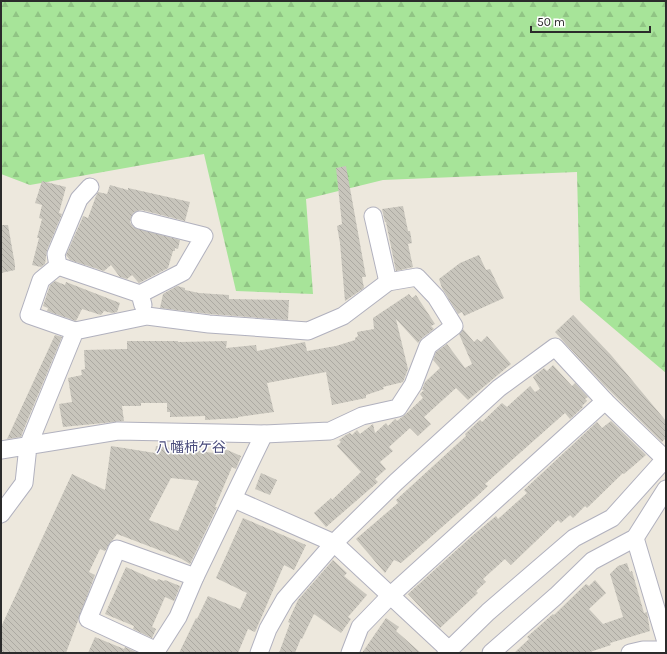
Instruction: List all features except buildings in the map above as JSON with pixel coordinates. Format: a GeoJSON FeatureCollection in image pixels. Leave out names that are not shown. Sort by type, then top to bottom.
{"type":"FeatureCollection","features":[{"type":"Feature","properties":{"kind":"street"},"geometry":{"type":"LineString","coordinates":[[58,266],[56,254],[79,200],[90,187]]}},
{"type":"Feature","properties":{"kind":"street"},"geometry":{"type":"LineString","coordinates":[[373,216],[388,282]]}},
{"type":"Feature","properties":{"kind":"street"},"geometry":{"type":"LineString","coordinates":[[58,266],[140,294],[183,272],[204,236],[140,220]]}},
{"type":"Feature","properties":{"kind":"street"},"geometry":{"type":"LineString","coordinates":[[1,450],[118,431],[264,434],[330,431],[362,416],[398,408],[413,385],[428,346],[454,326],[436,297],[417,277],[388,282],[343,316],[308,331],[209,324],[146,316],[75,332],[29,315],[41,280],[58,266]]}},
{"type":"Feature","properties":{"kind":"street"},"geometry":{"type":"LineString","coordinates":[[140,294],[146,316]]}},
{"type":"Feature","properties":{"kind":"street"},"geometry":{"type":"LineString","coordinates":[[1,514],[24,483],[28,446],[75,332]]}},
{"type":"Feature","properties":{"kind":"street"},"geometry":{"type":"LineString","coordinates":[[234,499],[334,543],[391,595],[448,652],[488,612],[574,538],[612,518],[665,459],[605,401],[555,348],[499,388],[396,482],[334,543],[285,599],[268,628],[259,653]]}},
{"type":"Feature","properties":{"kind":"street"},"geometry":{"type":"LineString","coordinates":[[350,653],[360,627],[391,595],[605,401]]}},
{"type":"Feature","properties":{"kind":"street"},"geometry":{"type":"LineString","coordinates":[[195,577],[118,549],[88,620],[156,652],[178,617],[195,577],[234,499],[264,434]]}},
{"type":"Feature","properties":{"kind":"street"},"geometry":{"type":"LineString","coordinates":[[491,653],[556,596],[592,561],[635,538],[666,489]]}},
{"type":"Feature","properties":{"kind":"street"},"geometry":{"type":"LineString","coordinates":[[635,538],[666,642]]}},
{"type":"Feature","properties":{"kind":"street"},"geometry":{"type":"LineString","coordinates":[[630,653],[643,650],[666,650]]}},
{"type":"Feature","properties":{"kind":"green space"},"geometry":{"type":"Polygon","coordinates":[[[1,1],[666,1],[666,373],[580,300],[577,172],[383,180],[306,199],[313,294],[236,291],[204,154],[30,185],[1,174],[1,1]]]}},
{"type":"Feature","properties":{"kind":"district","name":"八幡柿ケ谷"},"geometry":{"type":"Point","coordinates":[191,447]}}]}
